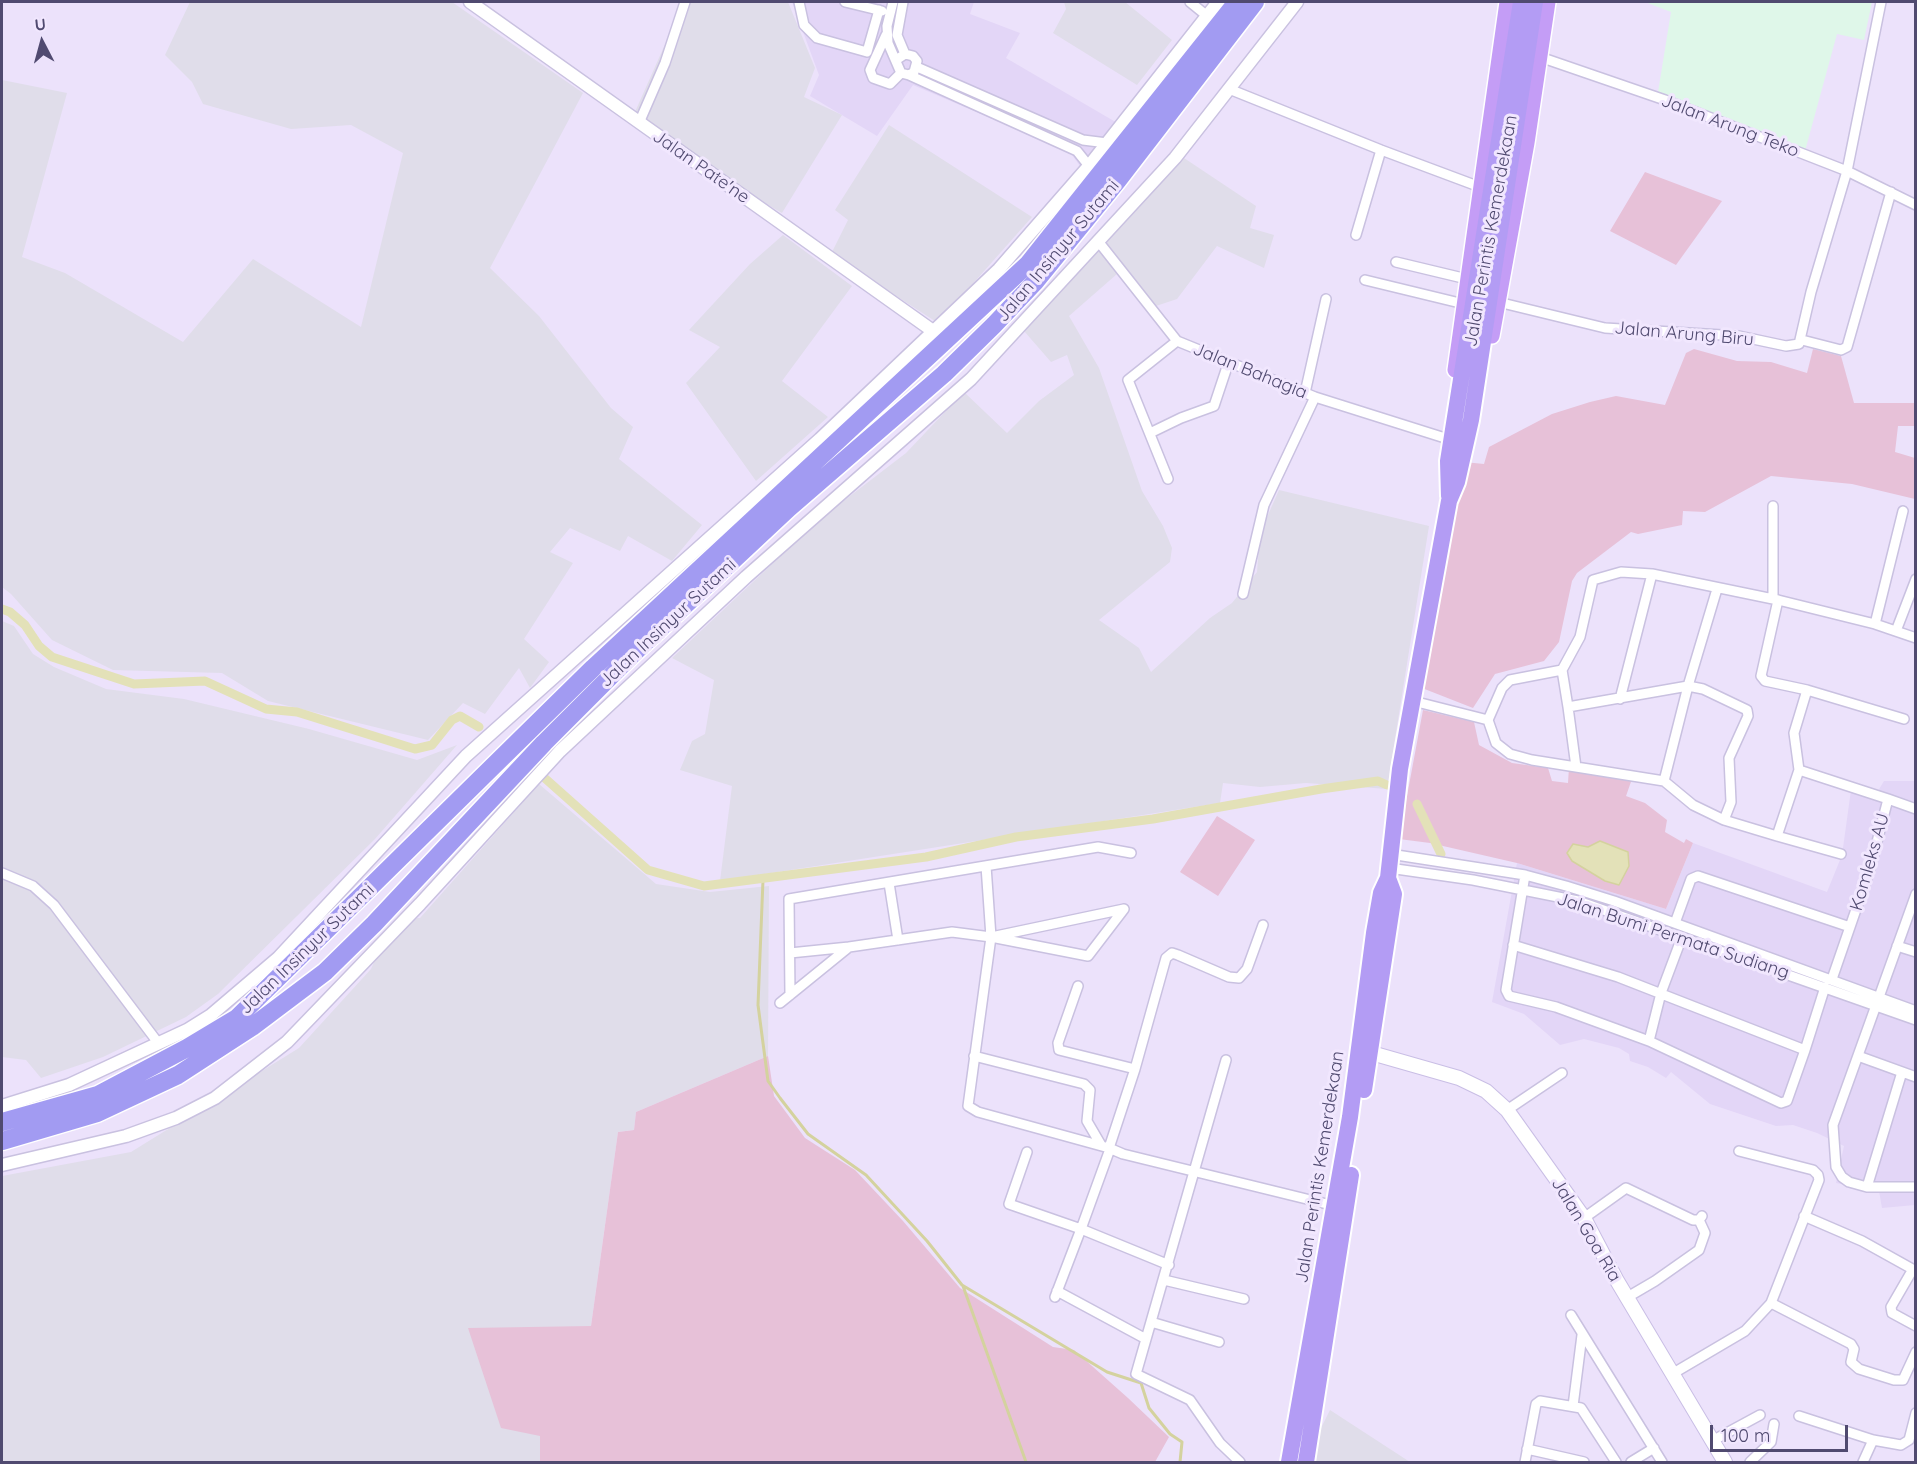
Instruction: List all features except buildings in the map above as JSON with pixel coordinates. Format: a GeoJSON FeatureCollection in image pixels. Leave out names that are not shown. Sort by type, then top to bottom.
{"type":"FeatureCollection","features":[{"type":"Feature","properties":{"kind":"highway","name":"Jalan Insinyur Sutami"},"geometry":{"type":"LineString","coordinates":[[2,1122],[98,1095],[187,1048],[237,1018],[594,668],[1028,264],[1237,2]]}},
{"type":"Feature","properties":{"kind":"highway","name":"Jalan Insinyur Sutami"},"geometry":{"type":"LineString","coordinates":[[2,1141],[97,1113],[178,1075],[252,1027],[325,972],[374,924],[544,743],[636,651],[789,508],[944,374],[994,325],[1035,282],[1076,232],[1255,2]]}},
{"type":"Feature","properties":{"kind":"highway","name":"Jalan Perintis Kemerdekaan"},"geometry":{"type":"LineString","coordinates":[[1306,1462],[1364,1051],[1374,933],[1381,893],[1389,866],[1400,769],[1421,702],[1521,2]]}},
{"type":"Feature","properties":{"kind":"highway","name":"Jalan Perintis Kemerdekaan"},"geometry":{"type":"LineString","coordinates":[[1455,462],[1501,234],[1535,2]]}},
{"type":"Feature","properties":{"kind":"highway","name":"Jalan Perintis Kemerdekaan"},"geometry":{"type":"LineString","coordinates":[[1289,1462],[1364,1051]]}},
{"type":"Feature","properties":{"kind":"main road","name":"Jalan Perintis Kemerdekaan"},"geometry":{"type":"LineString","coordinates":[[1507,2],[1444,438],[1443,450],[1455,462],[1471,451],[1527,143],[1548,2]]}},
{"type":"Feature","properties":{"kind":"main road","name":"Jalan Goa Ria"},"geometry":{"type":"LineString","coordinates":[[1364,1051],[1459,1078],[1486,1091],[1507,1110],[1584,1218],[1626,1298],[1725,1462]]}},
{"type":"Feature","properties":{"kind":"street","name":"Jalan Pate'ne"},"geometry":{"type":"LineString","coordinates":[[470,2],[933,331]]}},
{"type":"Feature","properties":{"kind":"street"},"geometry":{"type":"LineString","coordinates":[[639,123],[665,63],[685,2]]}},
{"type":"Feature","properties":{"kind":"street"},"geometry":{"type":"LineString","coordinates":[[799,2],[804,25],[817,39],[867,52],[879,10]]}},
{"type":"Feature","properties":{"kind":"street"},"geometry":{"type":"LineString","coordinates":[[845,2],[890,14]]}},
{"type":"Feature","properties":{"kind":"street"},"geometry":{"type":"LineString","coordinates":[[898,2],[890,14],[886,34],[870,70],[873,78],[881,83],[890,84],[905,74],[914,72],[917,67]]}},
{"type":"Feature","properties":{"kind":"street"},"geometry":{"type":"LineString","coordinates":[[898,2],[897,35],[905,54]]}},
{"type":"Feature","properties":{"kind":"street"},"geometry":{"type":"LineString","coordinates":[[1190,2],[1206,15]]}},
{"type":"Feature","properties":{"kind":"street"},"geometry":{"type":"LineString","coordinates":[[2,1106],[69,1085],[159,1044],[212,1015],[278,958],[466,756],[820,439],[999,269],[1089,166],[1218,2]]}},
{"type":"Feature","properties":{"kind":"street"},"geometry":{"type":"LineString","coordinates":[[2,1165],[126,1136],[176,1118],[215,1098],[275,1053],[420,904],[560,751],[754,570],[971,379],[1175,158],[1297,2]]}},
{"type":"Feature","properties":{"kind":"street"},"geometry":{"type":"LineString","coordinates":[[1881,2],[1847,171],[1811,292],[1802,340],[1842,350],[1847,347],[1891,192]]}},
{"type":"Feature","properties":{"kind":"street"},"geometry":{"type":"LineString","coordinates":[[886,34],[897,60],[897,68],[905,74],[1077,151],[1089,166]]}},
{"type":"Feature","properties":{"kind":"street"},"geometry":{"type":"LineString","coordinates":[[905,54],[913,56],[917,67],[1083,140],[1107,143]]}},
{"type":"Feature","properties":{"kind":"street"},"geometry":{"type":"LineString","coordinates":[[897,60],[905,54]]}},
{"type":"Feature","properties":{"kind":"street","name":"Jalan Arung Teko"},"geometry":{"type":"LineString","coordinates":[[1540,57],[1665,100],[1847,171],[1916,205]]}},
{"type":"Feature","properties":{"kind":"street"},"geometry":{"type":"LineString","coordinates":[[1229,88],[1381,150],[1480,187]]}},
{"type":"Feature","properties":{"kind":"street"},"geometry":{"type":"LineString","coordinates":[[1077,151],[1083,146],[1083,140]]}},
{"type":"Feature","properties":{"kind":"street"},"geometry":{"type":"LineString","coordinates":[[1356,235],[1381,150]]}},
{"type":"Feature","properties":{"kind":"street","name":"Jalan Bahagia"},"geometry":{"type":"LineString","coordinates":[[1098,242],[1177,341],[1228,364],[1315,397],[1444,438]]}},
{"type":"Feature","properties":{"kind":"street"},"geometry":{"type":"LineString","coordinates":[[1396,262],[1467,279]]}},
{"type":"Feature","properties":{"kind":"street"},"geometry":{"type":"LineString","coordinates":[[1365,280],[1464,304]]}},
{"type":"Feature","properties":{"kind":"street"},"geometry":{"type":"LineString","coordinates":[[1305,393],[1326,299]]}},
{"type":"Feature","properties":{"kind":"street","name":"Jalan Arung Biru"},"geometry":{"type":"LineString","coordinates":[[1498,302],[1605,328],[1739,336],[1786,346],[1797,346],[1802,340]]}},
{"type":"Feature","properties":{"kind":"street"},"geometry":{"type":"LineString","coordinates":[[1168,479],[1129,384],[1129,378],[1177,341]]}},
{"type":"Feature","properties":{"kind":"street"},"geometry":{"type":"LineString","coordinates":[[1150,433],[1180,418],[1214,406],[1228,364]]}},
{"type":"Feature","properties":{"kind":"street"},"geometry":{"type":"LineString","coordinates":[[1243,594],[1264,505],[1315,397]]}},
{"type":"Feature","properties":{"kind":"street"},"geometry":{"type":"LineString","coordinates":[[1773,506],[1775,599],[1762,677],[1765,681],[1807,690],[1904,719]]}},
{"type":"Feature","properties":{"kind":"street"},"geometry":{"type":"LineString","coordinates":[[1875,624],[1903,512]]}},
{"type":"Feature","properties":{"kind":"street"},"geometry":{"type":"LineString","coordinates":[[1576,767],[1562,670],[1580,637],[1593,579],[1621,572],[1652,574],[1775,599],[1875,624],[1916,638]]}},
{"type":"Feature","properties":{"kind":"street"},"geometry":{"type":"LineString","coordinates":[[1620,699],[1652,574]]}},
{"type":"Feature","properties":{"kind":"street"},"geometry":{"type":"LineString","coordinates":[[1896,631],[1916,579]]}},
{"type":"Feature","properties":{"kind":"street"},"geometry":{"type":"LineString","coordinates":[[1664,780],[1688,686],[1717,589]]}},
{"type":"Feature","properties":{"kind":"street"},"geometry":{"type":"LineString","coordinates":[[1562,670],[1510,680],[1502,688],[1488,720],[1496,742],[1508,753],[1532,760],[1664,780],[1693,805],[1724,820],[1841,854]]}},
{"type":"Feature","properties":{"kind":"street"},"geometry":{"type":"LineString","coordinates":[[1568,708],[1688,686],[1703,689],[1744,708],[1748,714],[1729,758],[1731,802],[1724,820]]}},
{"type":"Feature","properties":{"kind":"street"},"geometry":{"type":"LineString","coordinates":[[1777,836],[1799,770],[1794,733],[1807,690]]}},
{"type":"Feature","properties":{"kind":"street"},"geometry":{"type":"LineString","coordinates":[[1421,702],[1488,720]]}},
{"type":"Feature","properties":{"kind":"street","name":"Komleks AU"},"geometry":{"type":"LineString","coordinates":[[1799,770],[1888,799],[1870,869],[1832,979]]}},
{"type":"Feature","properties":{"kind":"street"},"geometry":{"type":"LineString","coordinates":[[1888,799],[1916,809]]}},
{"type":"Feature","properties":{"kind":"street"},"geometry":{"type":"LineString","coordinates":[[790,995],[789,899],[1098,847],[1131,854]]}},
{"type":"Feature","properties":{"kind":"street"},"geometry":{"type":"LineString","coordinates":[[986,866],[991,937],[968,1101],[972,1109],[1194,1172],[1335,1206]]}},
{"type":"Feature","properties":{"kind":"street","name":"Jalan Bumi Permata Sudiang"},"geometry":{"type":"LineString","coordinates":[[1389,866],[1525,875],[1614,901],[1832,979],[1916,1020]]}},
{"type":"Feature","properties":{"kind":"street","name":"Jalan Bumi Permata Sudiang"},"geometry":{"type":"LineString","coordinates":[[1389,866],[1578,901],[1825,987],[1916,1011]]}},
{"type":"Feature","properties":{"kind":"street"},"geometry":{"type":"LineString","coordinates":[[2,873],[33,886],[54,905],[159,1044]]}},
{"type":"Feature","properties":{"kind":"street"},"geometry":{"type":"LineString","coordinates":[[1525,875],[1507,995],[1556,1007],[1649,1041],[1781,1103],[1786,1102],[1825,987]]}},
{"type":"Feature","properties":{"kind":"street"},"geometry":{"type":"LineString","coordinates":[[1675,923],[1691,879],[1698,876],[1850,927]]}},
{"type":"Feature","properties":{"kind":"street"},"geometry":{"type":"LineString","coordinates":[[889,883],[898,940]]}},
{"type":"Feature","properties":{"kind":"street"},"geometry":{"type":"LineString","coordinates":[[1915,1186],[1867,1187],[1849,1182],[1837,1172],[1832,1139],[1833,1125],[1916,894]]}},
{"type":"Feature","properties":{"kind":"street"},"geometry":{"type":"LineString","coordinates":[[790,953],[952,932],[991,937],[1088,956],[1124,909],[991,937]]}},
{"type":"Feature","properties":{"kind":"street"},"geometry":{"type":"LineString","coordinates":[[1146,1339],[1056,1294],[1081,1229],[1135,1069],[1166,958],[1172,953],[1178,954],[1229,977],[1239,978],[1247,969],[1263,925]]}},
{"type":"Feature","properties":{"kind":"street"},"geometry":{"type":"LineString","coordinates":[[1649,1041],[1661,993],[1682,937]]}},
{"type":"Feature","properties":{"kind":"street"},"geometry":{"type":"LineString","coordinates":[[1513,945],[1661,993],[1805,1050]]}},
{"type":"Feature","properties":{"kind":"street"},"geometry":{"type":"LineString","coordinates":[[1897,946],[1916,952]]}},
{"type":"Feature","properties":{"kind":"street"},"geometry":{"type":"LineString","coordinates":[[780,1003],[849,947]]}},
{"type":"Feature","properties":{"kind":"street"},"geometry":{"type":"LineString","coordinates":[[1078,986],[1058,1044],[1059,1050],[1135,1069]]}},
{"type":"Feature","properties":{"kind":"street"},"geometry":{"type":"LineString","coordinates":[[974,1056],[1084,1084],[1090,1090],[1087,1121],[1107,1148]]}},
{"type":"Feature","properties":{"kind":"street"},"geometry":{"type":"LineString","coordinates":[[1858,1056],[1916,1077]]}},
{"type":"Feature","properties":{"kind":"street"},"geometry":{"type":"LineString","coordinates":[[1226,1059],[1137,1375],[1190,1400],[1220,1443],[1240,1462]]}},
{"type":"Feature","properties":{"kind":"street"},"geometry":{"type":"LineString","coordinates":[[1867,1187],[1902,1072]]}},
{"type":"Feature","properties":{"kind":"street"},"geometry":{"type":"LineString","coordinates":[[1507,1110],[1562,1073]]}},
{"type":"Feature","properties":{"kind":"street"},"geometry":{"type":"LineString","coordinates":[[1672,1374],[1737,1337],[1771,1303],[1819,1180],[1813,1170],[1739,1151]]}},
{"type":"Feature","properties":{"kind":"street"},"geometry":{"type":"LineString","coordinates":[[1027,1152],[1009,1204],[1081,1229],[1169,1265]]}},
{"type":"Feature","properties":{"kind":"street"},"geometry":{"type":"LineString","coordinates":[[1584,1218],[1626,1188],[1694,1220],[1700,1218],[1706,1233],[1699,1250],[1626,1298]]}},
{"type":"Feature","properties":{"kind":"street"},"geometry":{"type":"LineString","coordinates":[[1804,1216],[1862,1241],[1914,1270],[1891,1307],[1892,1313],[1916,1326]]}},
{"type":"Feature","properties":{"kind":"street"},"geometry":{"type":"LineString","coordinates":[[1164,1280],[1244,1299]]}},
{"type":"Feature","properties":{"kind":"street"},"geometry":{"type":"LineString","coordinates":[[1771,1303],[1851,1344],[1854,1349],[1851,1362],[1858,1369],[1894,1380],[1903,1380],[1916,1352]]}},
{"type":"Feature","properties":{"kind":"street"},"geometry":{"type":"LineString","coordinates":[[1571,1315],[1662,1462]]}},
{"type":"Feature","properties":{"kind":"street"},"geometry":{"type":"LineString","coordinates":[[1151,1322],[1219,1342]]}},
{"type":"Feature","properties":{"kind":"street"},"geometry":{"type":"LineString","coordinates":[[1573,1406],[1582,1335]]}},
{"type":"Feature","properties":{"kind":"street"},"geometry":{"type":"LineString","coordinates":[[1525,1462],[1538,1401],[1573,1406],[1586,1414],[1617,1462]]}},
{"type":"Feature","properties":{"kind":"street"},"geometry":{"type":"LineString","coordinates":[[1799,1416],[1889,1444],[1907,1442],[1916,1413]]}},
{"type":"Feature","properties":{"kind":"street"},"geometry":{"type":"LineString","coordinates":[[1712,1441],[1760,1415]]}},
{"type":"Feature","properties":{"kind":"street"},"geometry":{"type":"LineString","coordinates":[[1750,1462],[1771,1442],[1774,1424]]}},
{"type":"Feature","properties":{"kind":"street"},"geometry":{"type":"LineString","coordinates":[[1863,1462],[1873,1440]]}},
{"type":"Feature","properties":{"kind":"street"},"geometry":{"type":"LineString","coordinates":[[1631,1462],[1654,1448]]}},
{"type":"Feature","properties":{"kind":"street"},"geometry":{"type":"LineString","coordinates":[[1527,1449],[1584,1462]]}},
{"type":"Feature","properties":{"kind":"shaded area"},"geometry":{"type":"Polygon","coordinates":[[[190,2],[452,2],[583,93],[490,268],[539,316],[611,408],[633,427],[619,459],[702,525],[672,561],[628,536],[620,551],[570,528],[550,552],[573,563],[524,639],[549,662],[530,688],[519,668],[485,714],[463,703],[428,740],[268,701],[222,673],[113,670],[52,640],[2,587],[2,80],[67,93],[22,257],[65,273],[183,342],[253,259],[361,327],[403,153],[351,125],[291,129],[203,104],[192,82],[165,55],[190,2]]]}},
{"type":"Feature","properties":{"kind":"shaded area"},"geometry":{"type":"Polygon","coordinates":[[[681,2],[788,2],[815,68],[804,97],[842,115],[782,213],[740,189],[635,112],[678,15],[681,2]]]}},
{"type":"Feature","properties":{"kind":"shaded area"},"geometry":{"type":"Polygon","coordinates":[[[792,2],[974,2],[970,14],[1020,33],[1006,58],[1119,124],[1082,169],[1070,152],[913,85],[877,136],[810,96],[819,75],[792,2]]]}},
{"type":"Feature","properties":{"kind":"shaded area"},"geometry":{"type":"Polygon","coordinates":[[[1064,2],[1125,2],[1172,40],[1137,85],[1053,33],[1066,9],[1064,2]]]}},
{"type":"Feature","properties":{"kind":"shaded area"},"geometry":{"type":"Polygon","coordinates":[[[1645,2],[1872,2],[1864,40],[1837,34],[1805,151],[1658,92],[1671,12],[1645,2]]]}},
{"type":"Feature","properties":{"kind":"shaded area"},"geometry":{"type":"Polygon","coordinates":[[[889,125],[1032,217],[938,323],[831,254],[848,220],[835,210],[889,125]]]}},
{"type":"Feature","properties":{"kind":"shaded area"},"geometry":{"type":"Polygon","coordinates":[[[1181,156],[1256,206],[1250,228],[1274,235],[1264,268],[1217,246],[1177,299],[1156,306],[1105,243],[1181,156]]]}},
{"type":"Feature","properties":{"kind":"shaded area"},"geometry":{"type":"Polygon","coordinates":[[[1645,172],[1722,201],[1676,265],[1610,231],[1645,172]]]}},
{"type":"Feature","properties":{"kind":"shaded area"},"geometry":{"type":"Polygon","coordinates":[[[783,235],[852,286],[782,381],[828,417],[756,481],[686,383],[720,347],[689,330],[750,264],[783,235]]]}},
{"type":"Feature","properties":{"kind":"shaded area"},"geometry":{"type":"Polygon","coordinates":[[[1097,248],[1117,274],[1069,316],[1099,368],[1142,491],[1163,526],[1172,548],[1170,562],[1099,620],[1139,648],[1151,672],[1210,618],[1232,603],[1257,572],[1260,533],[1279,490],[1429,526],[1387,789],[1306,783],[1260,787],[1223,783],[1220,803],[720,881],[732,786],[680,770],[692,741],[705,734],[714,680],[672,658],[820,519],[906,453],[964,392],[1007,433],[1039,401],[1074,375],[1067,355],[1051,362],[1024,331],[1097,248]]]}},
{"type":"Feature","properties":{"kind":"shaded area"},"geometry":{"type":"Polygon","coordinates":[[[1694,349],[1737,361],[1771,362],[1807,373],[1813,349],[1841,356],[1854,403],[1915,403],[1915,426],[1898,426],[1895,452],[1915,458],[1915,499],[1852,484],[1771,476],[1705,512],[1683,511],[1682,525],[1638,534],[1631,532],[1577,573],[1572,581],[1559,642],[1544,661],[1495,674],[1473,708],[1422,688],[1464,462],[1484,464],[1489,447],[1552,414],[1590,402],[1616,396],[1665,405],[1686,353],[1694,349]]]}},
{"type":"Feature","properties":{"kind":"shaded area"},"geometry":{"type":"Polygon","coordinates":[[[2,621],[14,626],[33,654],[54,667],[106,689],[184,699],[309,729],[417,760],[457,745],[375,839],[218,994],[186,1017],[103,1057],[41,1078],[26,1060],[2,1057],[2,621]]]}},
{"type":"Feature","properties":{"kind":"shaded area"},"geometry":{"type":"Polygon","coordinates":[[[1423,710],[1474,722],[1479,745],[1512,763],[1548,768],[1552,781],[1568,783],[1569,767],[1633,776],[1626,796],[1645,803],[1667,820],[1665,832],[1684,843],[1686,839],[1693,843],[1666,909],[1517,863],[1430,843],[1399,839],[1423,710]]]}},
{"type":"Feature","properties":{"kind":"shaded area"},"geometry":{"type":"Polygon","coordinates":[[[1884,781],[1915,781],[1915,1205],[1882,1208],[1879,1191],[1836,1183],[1844,1146],[1817,1133],[1793,1125],[1776,1126],[1710,1104],[1671,1072],[1666,1078],[1648,1067],[1630,1061],[1629,1054],[1619,1048],[1584,1039],[1560,1045],[1524,1014],[1492,1002],[1517,863],[1666,909],[1693,843],[1827,892],[1842,855],[1851,790],[1875,796],[1884,781]]]}},
{"type":"Feature","properties":{"kind":"shaded area"},"geometry":{"type":"Polygon","coordinates":[[[539,784],[656,884],[710,892],[769,886],[768,1056],[636,1112],[634,1130],[618,1132],[591,1326],[540,1436],[540,1462],[2,1462],[2,1176],[131,1152],[299,1048],[371,969],[378,953],[417,918],[420,918],[539,784]]]}},
{"type":"Feature","properties":{"kind":"shaded area"},"geometry":{"type":"Polygon","coordinates":[[[1217,816],[1255,840],[1218,896],[1180,872],[1217,816]]]}},
{"type":"Feature","properties":{"kind":"shaded area"},"geometry":{"type":"Polygon","coordinates":[[[1600,841],[1628,852],[1629,866],[1619,885],[1605,881],[1572,861],[1567,853],[1573,844],[1588,847],[1600,841]]]}},
{"type":"Feature","properties":{"kind":"shaded area"},"geometry":{"type":"Polygon","coordinates":[[[768,1056],[774,1096],[805,1138],[855,1170],[903,1221],[960,1288],[1053,1347],[1074,1350],[1128,1398],[1169,1437],[1155,1462],[540,1462],[540,1436],[501,1428],[468,1328],[591,1326],[618,1132],[634,1130],[636,1112],[768,1056]]]}},
{"type":"Feature","properties":{"kind":"shaded area"},"geometry":{"type":"Polygon","coordinates":[[[1330,1410],[1410,1462],[1313,1462],[1317,1436],[1330,1410]]]}},
{"type":"Feature","properties":{"kind":"waterway"},"geometry":{"type":"LineString","coordinates":[[2,609],[10,612],[25,625],[39,646],[52,657],[134,684],[205,681],[266,709],[297,712],[415,749],[432,745],[452,720],[460,716],[479,727]]}},
{"type":"Feature","properties":{"kind":"waterway"},"geometry":{"type":"LineString","coordinates":[[539,773],[648,870],[704,886],[926,857],[1016,837],[1153,819],[1321,789],[1378,781],[1387,785]]}},
{"type":"Feature","properties":{"kind":"waterway"},"geometry":{"type":"LineString","coordinates":[[1417,804],[1441,854]]}},
{"type":"Feature","properties":{"kind":"waterway"},"geometry":{"type":"LineString","coordinates":[[763,880],[758,1005],[768,1081],[780,1098],[808,1134],[866,1175],[927,1241],[962,1285],[1107,1372],[1141,1383],[1149,1408],[1170,1434],[1182,1442],[1180,1462]]}},
{"type":"Feature","properties":{"kind":"waterway"},"geometry":{"type":"LineString","coordinates":[[963,1286],[1026,1462]]}}]}
